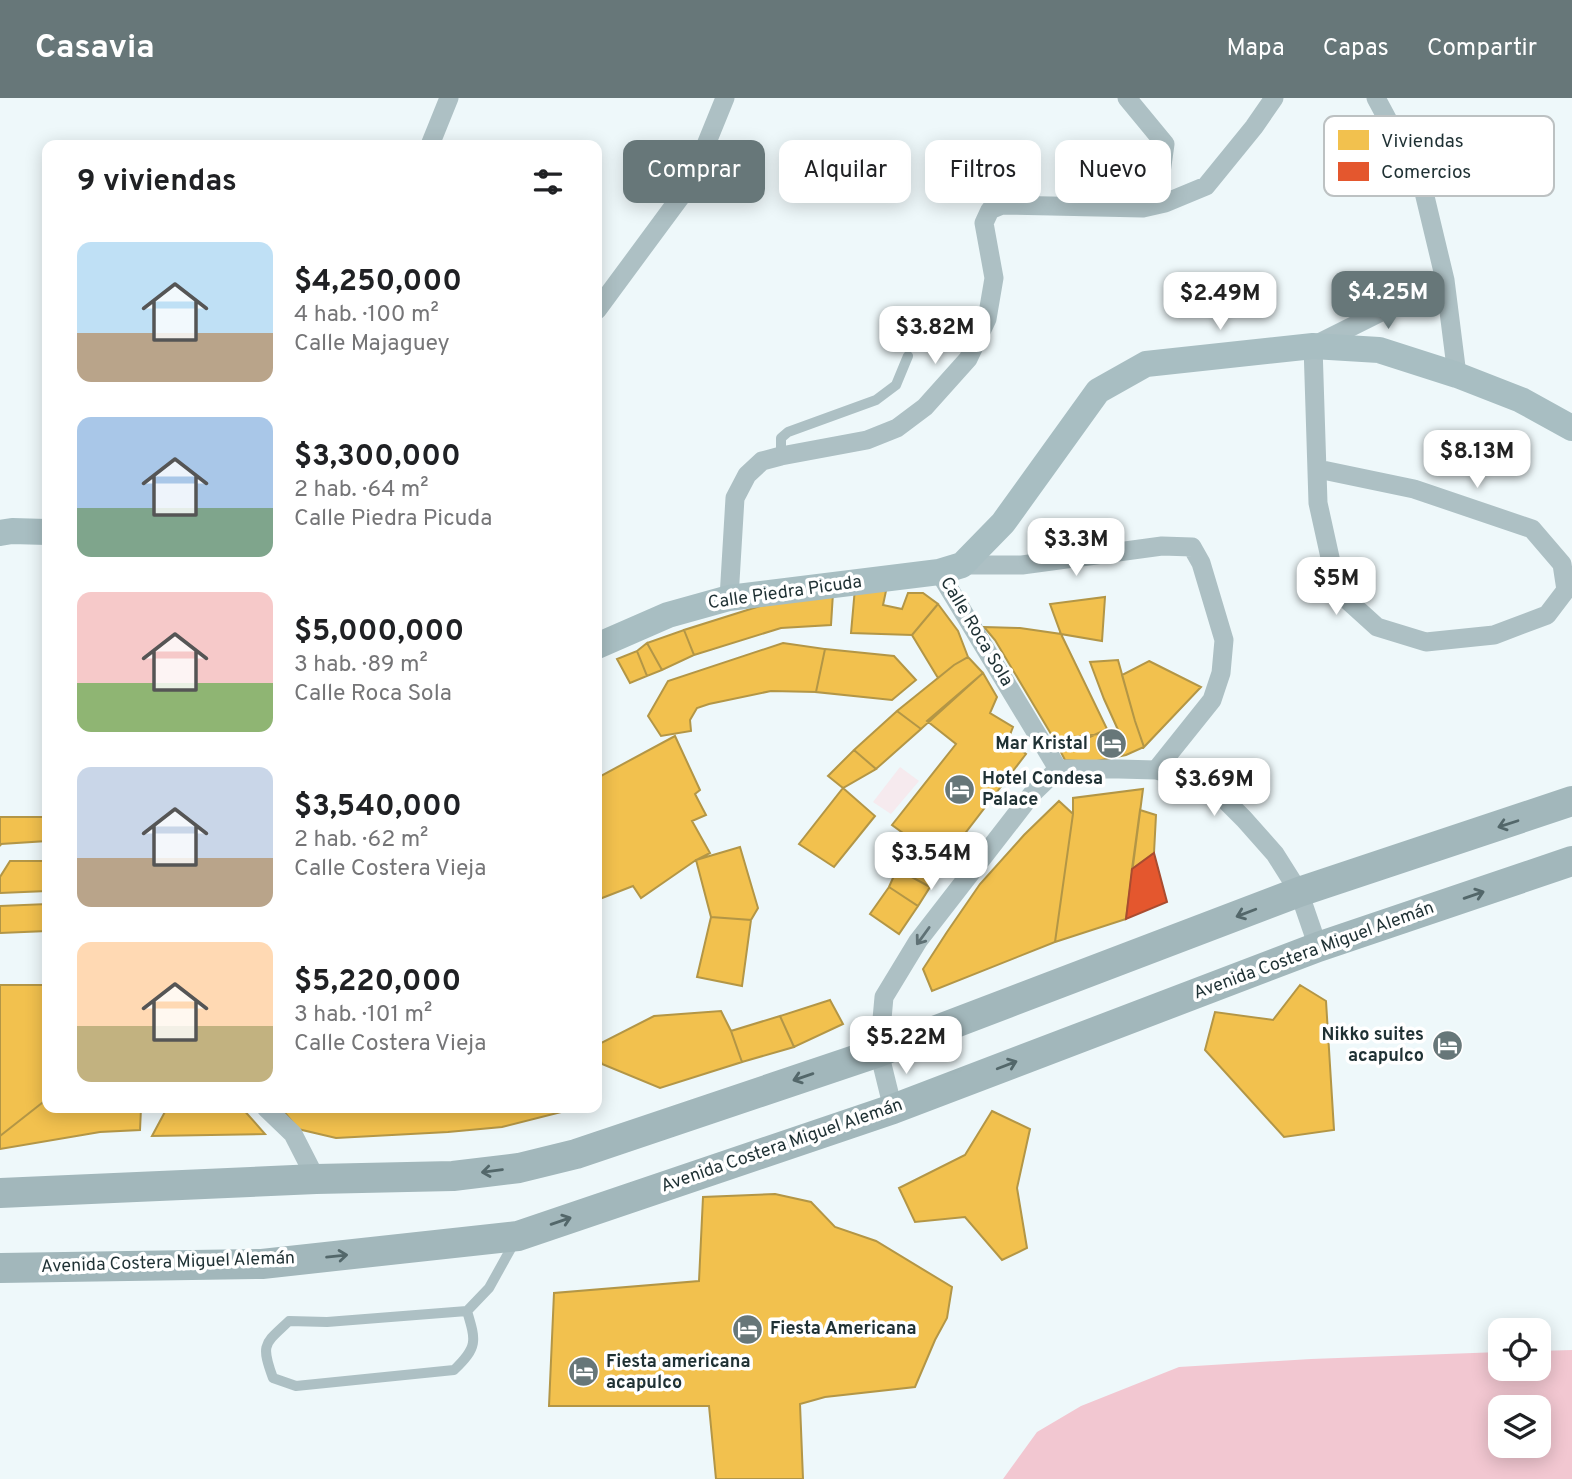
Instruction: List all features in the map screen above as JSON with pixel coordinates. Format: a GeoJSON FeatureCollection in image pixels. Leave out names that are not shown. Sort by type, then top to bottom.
{"type":"FeatureCollection","features":[{"type":"Feature","properties":{"kind":"main road","name":"Calle Roca Sola"},"geometry":{"type":"LineString","coordinates":[[950,569],[1003,523],[1098,391],[1146,363],[1313,346],[1378,350],[1457,375],[1521,400],[1572,428]]}},
{"type":"Feature","properties":{"kind":"main road"},"geometry":{"type":"LineString","coordinates":[[0,533],[42,532]]}},
{"type":"Feature","properties":{"kind":"main road","name":"Calle Piedra Picuda"},"geometry":{"type":"LineString","coordinates":[[602,644],[668,615],[729,598],[950,569]]}},
{"type":"Feature","properties":{"kind":"main road"},"geometry":{"type":"LineString","coordinates":[[0,1193],[316,1179],[453,1176],[519,1168],[576,1154],[879,1052],[1299,892],[1572,801]]}},
{"type":"Feature","properties":{"kind":"main road","name":"Avenida Costera Miguel Alemán"},"geometry":{"type":"LineString","coordinates":[[0,1268],[262,1264],[517,1237],[893,1109],[1318,947],[1572,861]]}},
{"type":"Feature","properties":{"kind":"street"},"geometry":{"type":"LineString","coordinates":[[432,140],[449,98]]}},
{"type":"Feature","properties":{"kind":"street"},"geometry":{"type":"LineString","coordinates":[[602,303],[690,184],[725,98]]}},
{"type":"Feature","properties":{"kind":"street"},"geometry":{"type":"LineString","coordinates":[[1127,98],[1165,144],[1161,173],[1143,208]]}},
{"type":"Feature","properties":{"kind":"street"},"geometry":{"type":"LineString","coordinates":[[729,598],[735,498],[747,475],[762,461],[867,440],[897,428],[925,407],[968,359],[987,319],[994,278],[984,223],[990,211],[1002,205],[1143,208],[1165,203],[1206,186],[1274,98]]}},
{"type":"Feature","properties":{"kind":"street"},"geometry":{"type":"LineString","coordinates":[[1376,98],[1386,116]]}},
{"type":"Feature","properties":{"kind":"street"},"geometry":{"type":"LineString","coordinates":[[1425,196],[1445,280],[1457,375]]}},
{"type":"Feature","properties":{"kind":"street"},"geometry":{"type":"LineString","coordinates":[[1318,470],[1414,489],[1532,529],[1562,564],[1566,590],[1547,615],[1494,635],[1426,642],[1377,627],[1345,598],[1333,571],[1318,503],[1313,346],[1445,280]]}},
{"type":"Feature","properties":{"kind":"street","name":"Calle Piedra Picuda"},"geometry":{"type":"LineString","coordinates":[[950,569],[1022,565],[1162,546],[1192,547],[1200,563],[1224,640],[1221,673],[1212,700],[1156,770]]}},
{"type":"Feature","properties":{"kind":"street","name":"Calle Roca Sola"},"geometry":{"type":"LineString","coordinates":[[950,569],[1058,769]]}},
{"type":"Feature","properties":{"kind":"street"},"geometry":{"type":"LineString","coordinates":[[893,1109],[879,1052],[884,997],[918,941],[1032,794],[1058,769],[1156,770],[1211,786],[1275,854],[1299,892],[1318,947]]}},
{"type":"Feature","properties":{"kind":"street"},"geometry":{"type":"LineString","coordinates":[[271,1113],[293,1134],[316,1179]]}},
{"type":"Feature","properties":{"kind":"lane"},"geometry":{"type":"LineString","coordinates":[[781,456],[781,438],[788,432],[876,400],[896,384],[908,356]]}},
{"type":"Feature","properties":{"kind":"lane"},"geometry":{"type":"LineString","coordinates":[[467,1311],[475,1337],[468,1356],[454,1370],[296,1386],[273,1378],[265,1358],[267,1342],[289,1321],[327,1322],[467,1311],[489,1288],[517,1237]]}},
{"type":"Feature","properties":{"kind":"shaded area"},"geometry":{"type":"Polygon","coordinates":[[[900,767],[919,781],[891,814],[873,802],[900,767]]]}},
{"type":"Feature","properties":{"kind":"shaded area"},"geometry":{"type":"Polygon","coordinates":[[[1572,1350],[1572,1479],[1003,1479],[1037,1432],[1081,1406],[1179,1367],[1488,1352],[1488,1381],[1551,1381],[1551,1351],[1572,1350]]]}},
{"type":"Feature","properties":{"kind":"building: Viviendas"},"geometry":{"type":"Polygon","coordinates":[[[855,588],[886,591],[883,605],[902,609],[908,593],[923,593],[938,604],[912,635],[851,633],[855,588]]]}},
{"type":"Feature","properties":{"kind":"building: Viviendas"},"geometry":{"type":"Polygon","coordinates":[[[833,593],[831,625],[781,628],[694,655],[684,630],[760,606],[833,593]]]}},
{"type":"Feature","properties":{"kind":"building: Viviendas"},"geometry":{"type":"Polygon","coordinates":[[[1105,597],[1102,641],[1061,634],[1050,604],[1105,597]]]}},
{"type":"Feature","properties":{"kind":"building: Viviendas"},"geometry":{"type":"Polygon","coordinates":[[[938,604],[958,631],[968,657],[938,678],[912,635],[938,604]]]}},
{"type":"Feature","properties":{"kind":"building: Viviendas"},"geometry":{"type":"Polygon","coordinates":[[[984,627],[1020,628],[1061,634],[1107,729],[1090,737],[1054,739],[995,640],[984,627]]]}},
{"type":"Feature","properties":{"kind":"building: Viviendas"},"geometry":{"type":"Polygon","coordinates":[[[684,630],[694,655],[662,670],[647,643],[684,630]]]}},
{"type":"Feature","properties":{"kind":"building: Viviendas"},"geometry":{"type":"Polygon","coordinates":[[[647,643],[662,670],[647,676],[637,651],[647,643]]]}},
{"type":"Feature","properties":{"kind":"building: Viviendas"},"geometry":{"type":"Polygon","coordinates":[[[783,643],[825,649],[816,692],[771,691],[709,704],[697,708],[690,720],[691,731],[661,736],[648,716],[668,681],[783,643]]]}},
{"type":"Feature","properties":{"kind":"building: Viviendas"},"geometry":{"type":"Polygon","coordinates":[[[825,649],[894,656],[916,680],[892,700],[816,692],[825,649]]]}},
{"type":"Feature","properties":{"kind":"building: Viviendas"},"geometry":{"type":"Polygon","coordinates":[[[637,651],[647,676],[630,683],[617,659],[637,651]]]}},
{"type":"Feature","properties":{"kind":"building: Viviendas"},"geometry":{"type":"Polygon","coordinates":[[[968,657],[983,673],[921,729],[897,711],[954,665],[968,657]]]}},
{"type":"Feature","properties":{"kind":"building: Viviendas"},"geometry":{"type":"Polygon","coordinates":[[[1118,660],[1144,747],[1126,755],[1092,762],[1065,760],[1054,739],[1119,732],[1090,662],[1118,660]]]}},
{"type":"Feature","properties":{"kind":"building: Viviendas"},"geometry":{"type":"Polygon","coordinates":[[[1149,661],[1201,687],[1144,747],[1122,675],[1149,661]]]}},
{"type":"Feature","properties":{"kind":"building: Viviendas","name":"Hotel Condesa Palace"},"geometry":{"type":"Polygon","coordinates":[[[983,673],[997,697],[990,713],[1013,727],[1008,740],[1026,754],[943,862],[892,825],[956,744],[927,721],[983,673]]]}},
{"type":"Feature","properties":{"kind":"building: Viviendas"},"geometry":{"type":"Polygon","coordinates":[[[897,711],[921,729],[876,769],[854,750],[897,711]]]}},
{"type":"Feature","properties":{"kind":"building: Viviendas"},"geometry":{"type":"Polygon","coordinates":[[[675,736],[700,790],[695,794],[706,815],[692,821],[710,853],[641,898],[633,886],[602,898],[602,775],[675,736]]]}},
{"type":"Feature","properties":{"kind":"building: Viviendas"},"geometry":{"type":"Polygon","coordinates":[[[854,750],[876,769],[843,788],[828,776],[854,750]]]}},
{"type":"Feature","properties":{"kind":"building: Viviendas"},"geometry":{"type":"Polygon","coordinates":[[[843,788],[875,816],[834,867],[799,844],[843,788]]]}},
{"type":"Feature","properties":{"kind":"building: Viviendas"},"geometry":{"type":"Polygon","coordinates":[[[1143,789],[1126,919],[1055,942],[1073,798],[1143,789]]]}},
{"type":"Feature","properties":{"kind":"building: Viviendas"},"geometry":{"type":"Polygon","coordinates":[[[1059,801],[1073,814],[1055,942],[932,991],[923,969],[947,932],[980,884],[1059,801]]]}},
{"type":"Feature","properties":{"kind":"building: Viviendas"},"geometry":{"type":"Polygon","coordinates":[[[1140,810],[1156,815],[1154,853],[1132,869],[1140,810]]]}},
{"type":"Feature","properties":{"kind":"building: Viviendas"},"geometry":{"type":"Polygon","coordinates":[[[0,817],[42,817],[42,841],[0,846],[0,817]]]}},
{"type":"Feature","properties":{"kind":"building: Viviendas"},"geometry":{"type":"Polygon","coordinates":[[[915,843],[943,862],[930,887],[897,869],[915,843]]]}},
{"type":"Feature","properties":{"kind":"building: Viviendas"},"geometry":{"type":"Polygon","coordinates":[[[740,847],[758,908],[751,920],[711,917],[696,860],[740,847]]]}},
{"type":"Feature","properties":{"kind":"building: Viviendas"},"geometry":{"type":"Polygon","coordinates":[[[10,861],[42,861],[42,891],[0,893],[0,877],[10,861]]]}},
{"type":"Feature","properties":{"kind":"building: Viviendas"},"geometry":{"type":"Polygon","coordinates":[[[897,869],[930,887],[918,906],[889,887],[897,869]]]}},
{"type":"Feature","properties":{"kind":"building: Viviendas"},"geometry":{"type":"Polygon","coordinates":[[[889,887],[918,906],[899,934],[870,914],[889,887]]]}},
{"type":"Feature","properties":{"kind":"building: Viviendas"},"geometry":{"type":"Polygon","coordinates":[[[42,904],[42,931],[0,933],[0,906],[42,904]]]}},
{"type":"Feature","properties":{"kind":"building: Viviendas"},"geometry":{"type":"Polygon","coordinates":[[[711,917],[751,920],[742,986],[697,977],[711,917]]]}},
{"type":"Feature","properties":{"kind":"building: Viviendas"},"geometry":{"type":"Polygon","coordinates":[[[0,985],[42,985],[42,1103],[0,1136],[0,985]]]}},
{"type":"Feature","properties":{"kind":"building: Viviendas"},"geometry":{"type":"Polygon","coordinates":[[[1300,985],[1326,1001],[1334,1130],[1284,1137],[1205,1050],[1215,1012],[1273,1020],[1300,985]]]}},
{"type":"Feature","properties":{"kind":"building: Viviendas"},"geometry":{"type":"Polygon","coordinates":[[[830,1000],[843,1024],[794,1047],[780,1016],[830,1000]]]}},
{"type":"Feature","properties":{"kind":"building: Viviendas"},"geometry":{"type":"Polygon","coordinates":[[[721,1011],[742,1062],[660,1088],[602,1064],[602,1042],[654,1016],[721,1011]]]}},
{"type":"Feature","properties":{"kind":"building: Viviendas"},"geometry":{"type":"Polygon","coordinates":[[[780,1016],[794,1047],[742,1062],[731,1031],[780,1016]]]}},
{"type":"Feature","properties":{"kind":"building: Viviendas"},"geometry":{"type":"Polygon","coordinates":[[[42,1103],[42,1113],[141,1113],[140,1130],[100,1132],[0,1149],[0,1136],[42,1103]]]}},
{"type":"Feature","properties":{"kind":"building: Viviendas"},"geometry":{"type":"Polygon","coordinates":[[[992,1111],[1030,1129],[1017,1188],[1027,1248],[1002,1260],[965,1217],[915,1222],[899,1188],[965,1155],[992,1111]]]}},
{"type":"Feature","properties":{"kind":"building: Viviendas"},"geometry":{"type":"Polygon","coordinates":[[[164,1113],[246,1113],[265,1134],[152,1136],[164,1113]]]}},
{"type":"Feature","properties":{"kind":"building: Viviendas"},"geometry":{"type":"Polygon","coordinates":[[[285,1113],[557,1113],[502,1127],[448,1132],[336,1138],[298,1129],[285,1113]]]}},
{"type":"Feature","properties":{"kind":"building: Viviendas","name":"Fiesta Americana"},"geometry":{"type":"Polygon","coordinates":[[[775,1194],[811,1202],[835,1227],[876,1241],[952,1287],[947,1318],[915,1387],[825,1397],[800,1404],[803,1479],[716,1479],[709,1406],[549,1406],[554,1293],[699,1281],[703,1197],[775,1194]]]}},
{"type":"Feature","properties":{"kind":"building: Comercios"},"geometry":{"type":"Polygon","coordinates":[[[1154,853],[1167,902],[1126,919],[1132,869],[1154,853]]]}},
{"type":"Feature","properties":{"kind":"place","name":"Mar Kristal"},"geometry":{"type":"Point","coordinates":[1111,744]}},
{"type":"Feature","properties":{"kind":"place","name":"Hotel Condesa Palace"},"geometry":{"type":"Point","coordinates":[959,789]}},
{"type":"Feature","properties":{"kind":"place","name":"Nikko suites acapulco"},"geometry":{"type":"Point","coordinates":[1447,1045]}},
{"type":"Feature","properties":{"kind":"place","name":"Fiesta Americana"},"geometry":{"type":"Point","coordinates":[747,1329]}},
{"type":"Feature","properties":{"kind":"place","name":"Fiesta americana acapulco"},"geometry":{"type":"Point","coordinates":[583,1372]}}]}
